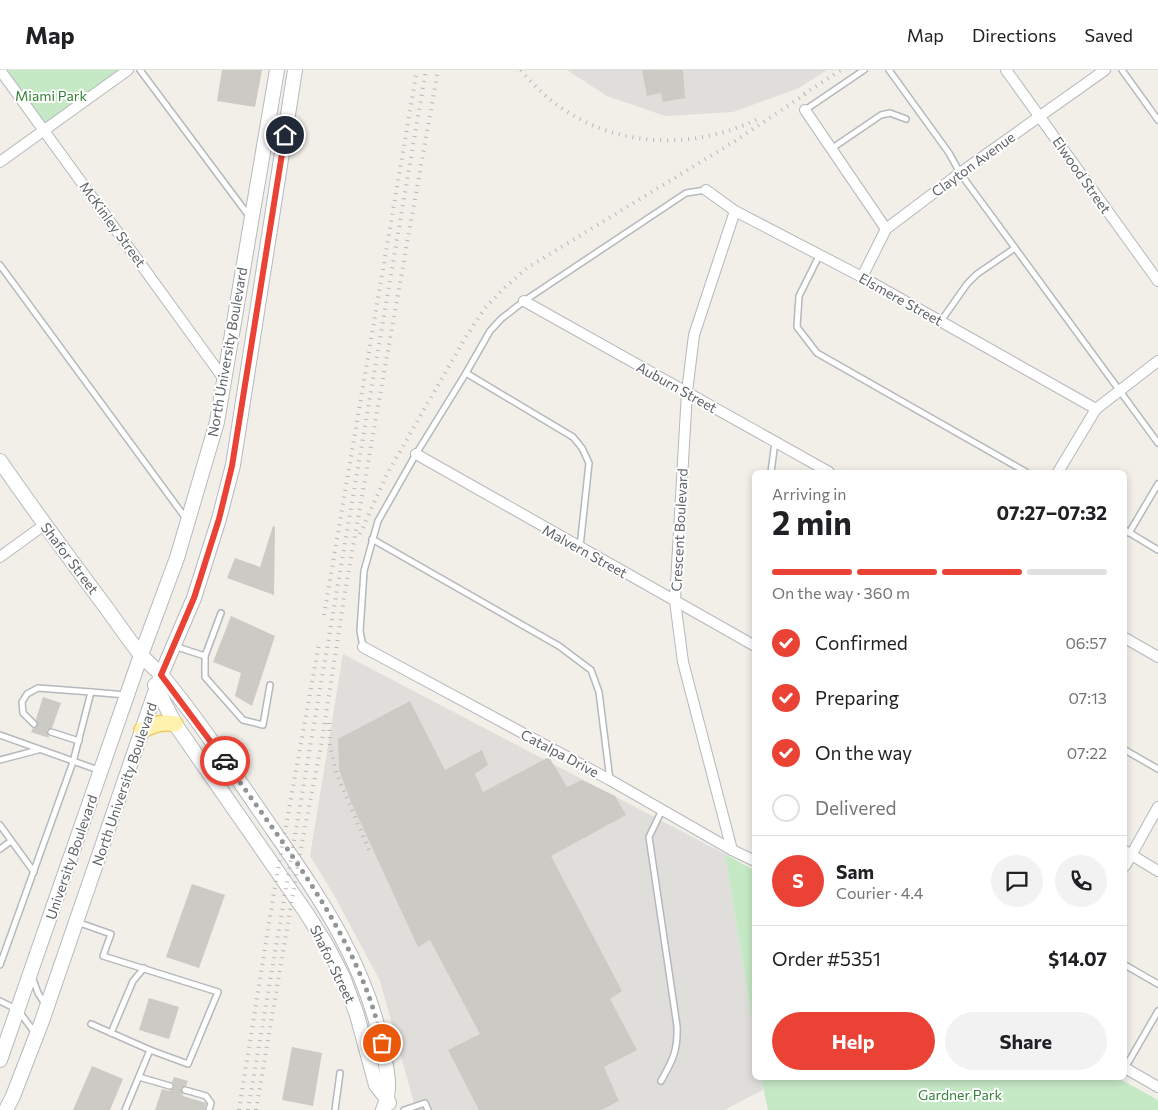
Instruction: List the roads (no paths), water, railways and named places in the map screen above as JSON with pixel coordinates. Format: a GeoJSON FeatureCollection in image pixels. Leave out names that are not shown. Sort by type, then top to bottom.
{"type":"FeatureCollection","features":[{"type":"Feature","properties":{"kind":"main road","name":"North University Boulevard"},"geometry":{"type":"LineString","coordinates":[[141,655],[188,522],[217,422],[277,70]]}},
{"type":"Feature","properties":{"kind":"main road","name":"North University Boulevard"},"geometry":{"type":"LineString","coordinates":[[6,1110],[37,1036],[161,675],[194,598],[219,519],[232,466],[295,70]]}},
{"type":"Feature","properties":{"kind":"main road","name":"Shafor Street"},"geometry":{"type":"LineString","coordinates":[[0,461],[44,525],[141,655],[161,675],[218,751],[314,890],[355,961],[365,986],[378,1025],[389,1080],[387,1106]]}},
{"type":"Feature","properties":{"kind":"main road","name":"Shafor Street"},"geometry":{"type":"LineString","coordinates":[[141,655],[176,724],[327,946],[353,1001],[376,1085],[387,1106]]}},
{"type":"Feature","properties":{"kind":"main road","name":"University Boulevard"},"geometry":{"type":"LineString","coordinates":[[0,1060],[141,655]]}},
{"type":"Feature","properties":{"kind":"main road"},"geometry":{"type":"LineString","coordinates":[[142,730],[157,723],[176,724]]}},
{"type":"Feature","properties":{"kind":"street","name":"McKinley Street"},"geometry":{"type":"LineString","coordinates":[[0,70],[224,380]]}},
{"type":"Feature","properties":{"kind":"street"},"geometry":{"type":"LineString","coordinates":[[0,162],[128,70]]}},
{"type":"Feature","properties":{"kind":"street","name":"Elwood Street"},"geometry":{"type":"LineString","coordinates":[[1006,70],[1158,281]]}},
{"type":"Feature","properties":{"kind":"street","name":"Clayton Avenue"},"geometry":{"type":"LineString","coordinates":[[862,277],[886,229],[960,173],[1105,70]]}},
{"type":"Feature","properties":{"kind":"street"},"geometry":{"type":"LineString","coordinates":[[805,110],[886,229]]}},
{"type":"Feature","properties":{"kind":"street","name":"Elsmere Street"},"geometry":{"type":"LineString","coordinates":[[706,190],[735,211],[862,277],[1096,409]]}},
{"type":"Feature","properties":{"kind":"street","name":"Crescent Boulevard"},"geometry":{"type":"LineString","coordinates":[[732,850],[684,662],[675,601],[687,392],[694,335],[735,211]]}},
{"type":"Feature","properties":{"kind":"street","name":"Auburn Street"},"geometry":{"type":"LineString","coordinates":[[524,301],[825,470]]}},
{"type":"Feature","properties":{"kind":"street"},"geometry":{"type":"LineString","coordinates":[[1059,470],[1096,409],[1158,361]]}},
{"type":"Feature","properties":{"kind":"street","name":"Malvern Street"},"geometry":{"type":"LineString","coordinates":[[416,454],[752,644]]}},
{"type":"Feature","properties":{"kind":"street"},"geometry":{"type":"LineString","coordinates":[[0,557],[44,525]]}},
{"type":"Feature","properties":{"kind":"street"},"geometry":{"type":"LineString","coordinates":[[1127,639],[1158,657]]}},
{"type":"Feature","properties":{"kind":"street","name":"Catalpa Drive"},"geometry":{"type":"LineString","coordinates":[[363,647],[610,780],[752,860]]}},
{"type":"Feature","properties":{"kind":"street"},"geometry":{"type":"LineString","coordinates":[[1158,807],[1128,853],[1158,870]]}},
{"type":"Feature","properties":{"kind":"street"},"geometry":{"type":"LineString","coordinates":[[1127,1069],[1158,1087]]}},
{"type":"Feature","properties":{"kind":"lane"},"geometry":{"type":"LineString","coordinates":[[140,70],[251,220]]}},
{"type":"Feature","properties":{"kind":"lane"},"geometry":{"type":"LineString","coordinates":[[805,110],[864,70]]}},
{"type":"Feature","properties":{"kind":"lane"},"geometry":{"type":"LineString","coordinates":[[889,70],[949,152],[960,173],[1158,443]]}},
{"type":"Feature","properties":{"kind":"lane"},"geometry":{"type":"LineString","coordinates":[[1122,70],[1158,120]]}},
{"type":"Feature","properties":{"kind":"lane"},"geometry":{"type":"LineString","coordinates":[[831,149],[881,115],[890,113],[906,120]]}},
{"type":"Feature","properties":{"kind":"lane"},"geometry":{"type":"LineString","coordinates":[[363,647],[360,631],[364,571],[378,521],[490,331],[501,319],[524,301],[686,193],[706,190]]}},
{"type":"Feature","properties":{"kind":"lane"},"geometry":{"type":"LineString","coordinates":[[941,322],[967,284],[977,274],[1015,248]]}},
{"type":"Feature","properties":{"kind":"lane"},"geometry":{"type":"LineString","coordinates":[[820,254],[799,296],[797,327],[817,353],[1022,470]]}},
{"type":"Feature","properties":{"kind":"lane"},"geometry":{"type":"LineString","coordinates":[[0,265],[188,522]]}},
{"type":"Feature","properties":{"kind":"lane"},"geometry":{"type":"LineString","coordinates":[[466,373],[572,436],[582,448],[589,463],[580,548]]}},
{"type":"Feature","properties":{"kind":"lane"},"geometry":{"type":"LineString","coordinates":[[771,470],[775,442]]}},
{"type":"Feature","properties":{"kind":"lane"},"geometry":{"type":"LineString","coordinates":[[1158,484],[1127,532],[1158,550]]}},
{"type":"Feature","properties":{"kind":"lane"},"geometry":{"type":"LineString","coordinates":[[372,539],[559,646],[591,670],[599,692],[610,780]]}},
{"type":"Feature","properties":{"kind":"lane"},"geometry":{"type":"LineString","coordinates":[[220,613],[205,656],[205,677],[242,720],[263,725],[270,685]]}},
{"type":"Feature","properties":{"kind":"lane"},"geometry":{"type":"LineString","coordinates":[[173,646],[205,656]]}},
{"type":"Feature","properties":{"kind":"lane"},"geometry":{"type":"LineString","coordinates":[[34,724],[24,713],[22,702],[27,694],[38,688],[127,695]]}},
{"type":"Feature","properties":{"kind":"lane"},"geometry":{"type":"LineString","coordinates":[[0,965],[73,762],[91,692]]}},
{"type":"Feature","properties":{"kind":"lane"},"geometry":{"type":"LineString","coordinates":[[51,732],[78,741]]}},
{"type":"Feature","properties":{"kind":"lane"},"geometry":{"type":"LineString","coordinates":[[0,735],[101,771]]}},
{"type":"Feature","properties":{"kind":"lane"},"geometry":{"type":"LineString","coordinates":[[0,760],[39,750]]}},
{"type":"Feature","properties":{"kind":"lane"},"geometry":{"type":"LineString","coordinates":[[1127,751],[1158,769]]}},
{"type":"Feature","properties":{"kind":"lane"},"geometry":{"type":"LineString","coordinates":[[661,1081],[678,1045],[677,1026],[649,838],[662,810]]}},
{"type":"Feature","properties":{"kind":"lane"},"geometry":{"type":"LineString","coordinates":[[0,825],[34,872]]}},
{"type":"Feature","properties":{"kind":"lane"},"geometry":{"type":"LineString","coordinates":[[0,849],[12,841]]}},
{"type":"Feature","properties":{"kind":"lane"},"geometry":{"type":"LineString","coordinates":[[77,922],[111,934],[103,956],[218,992],[188,1064],[150,1050],[91,1024]]}},
{"type":"Feature","properties":{"kind":"lane"},"geometry":{"type":"LineString","coordinates":[[1127,966],[1158,984]]}},
{"type":"Feature","properties":{"kind":"lane"},"geometry":{"type":"LineString","coordinates":[[111,1033],[133,980],[144,968]]}},
{"type":"Feature","properties":{"kind":"lane"},"geometry":{"type":"LineString","coordinates":[[31,974],[38,993],[47,1006]]}},
{"type":"Feature","properties":{"kind":"lane"},"geometry":{"type":"LineString","coordinates":[[0,1001],[18,1010],[37,1036]]}},
{"type":"Feature","properties":{"kind":"lane"},"geometry":{"type":"LineString","coordinates":[[1127,1065],[1158,1011]]}},
{"type":"Feature","properties":{"kind":"lane"},"geometry":{"type":"LineString","coordinates":[[125,1110],[150,1050]]}},
{"type":"Feature","properties":{"kind":"lane"},"geometry":{"type":"LineString","coordinates":[[335,1110],[340,1073]]}},
{"type":"Feature","properties":{"kind":"lane"},"geometry":{"type":"LineString","coordinates":[[139,1077],[170,1086]]}},
{"type":"Feature","properties":{"kind":"lane"},"geometry":{"type":"LineString","coordinates":[[185,1090],[206,1096],[210,1103],[210,1110]]}},
{"type":"Feature","properties":{"kind":"lane"},"geometry":{"type":"LineString","coordinates":[[404,1110],[425,1103],[428,1110]]}},
{"type":"Feature","properties":{"kind":"railway"},"geometry":{"type":"LineString","coordinates":[[324,615],[417,70]]}},
{"type":"Feature","properties":{"kind":"railway"},"geometry":{"type":"LineString","coordinates":[[248,1110],[426,70]]}},
{"type":"Feature","properties":{"kind":"railway"},"geometry":{"type":"LineString","coordinates":[[256,1110],[300,853],[321,746],[346,586],[438,70]]}},
{"type":"Feature","properties":{"kind":"railway"},"geometry":{"type":"LineString","coordinates":[[521,70],[544,95],[571,114],[600,128],[630,137],[662,140],[694,138],[726,131],[758,119]]}},
{"type":"Feature","properties":{"kind":"railway"},"geometry":{"type":"LineString","coordinates":[[804,94],[841,70]]}},
{"type":"Feature","properties":{"kind":"railway"},"geometry":{"type":"LineString","coordinates":[[360,534],[387,474],[464,340],[485,308],[504,288],[527,268],[735,141],[810,91]]}},
{"type":"Feature","properties":{"kind":"railway"},"geometry":{"type":"LineString","coordinates":[[239,1110],[275,886],[319,644]]}},
{"type":"Feature","properties":{"kind":"railway"},"geometry":{"type":"LineString","coordinates":[[329,723],[330,747],[337,775],[369,850]]}},
{"type":"Feature","properties":{"kind":"park label","name":"Miami Park"},"geometry":{"type":"Point","coordinates":[51,95]}},
{"type":"Feature","properties":{"kind":"park label","name":"Gardner Park"},"geometry":{"type":"Point","coordinates":[960,1094]}}]}
